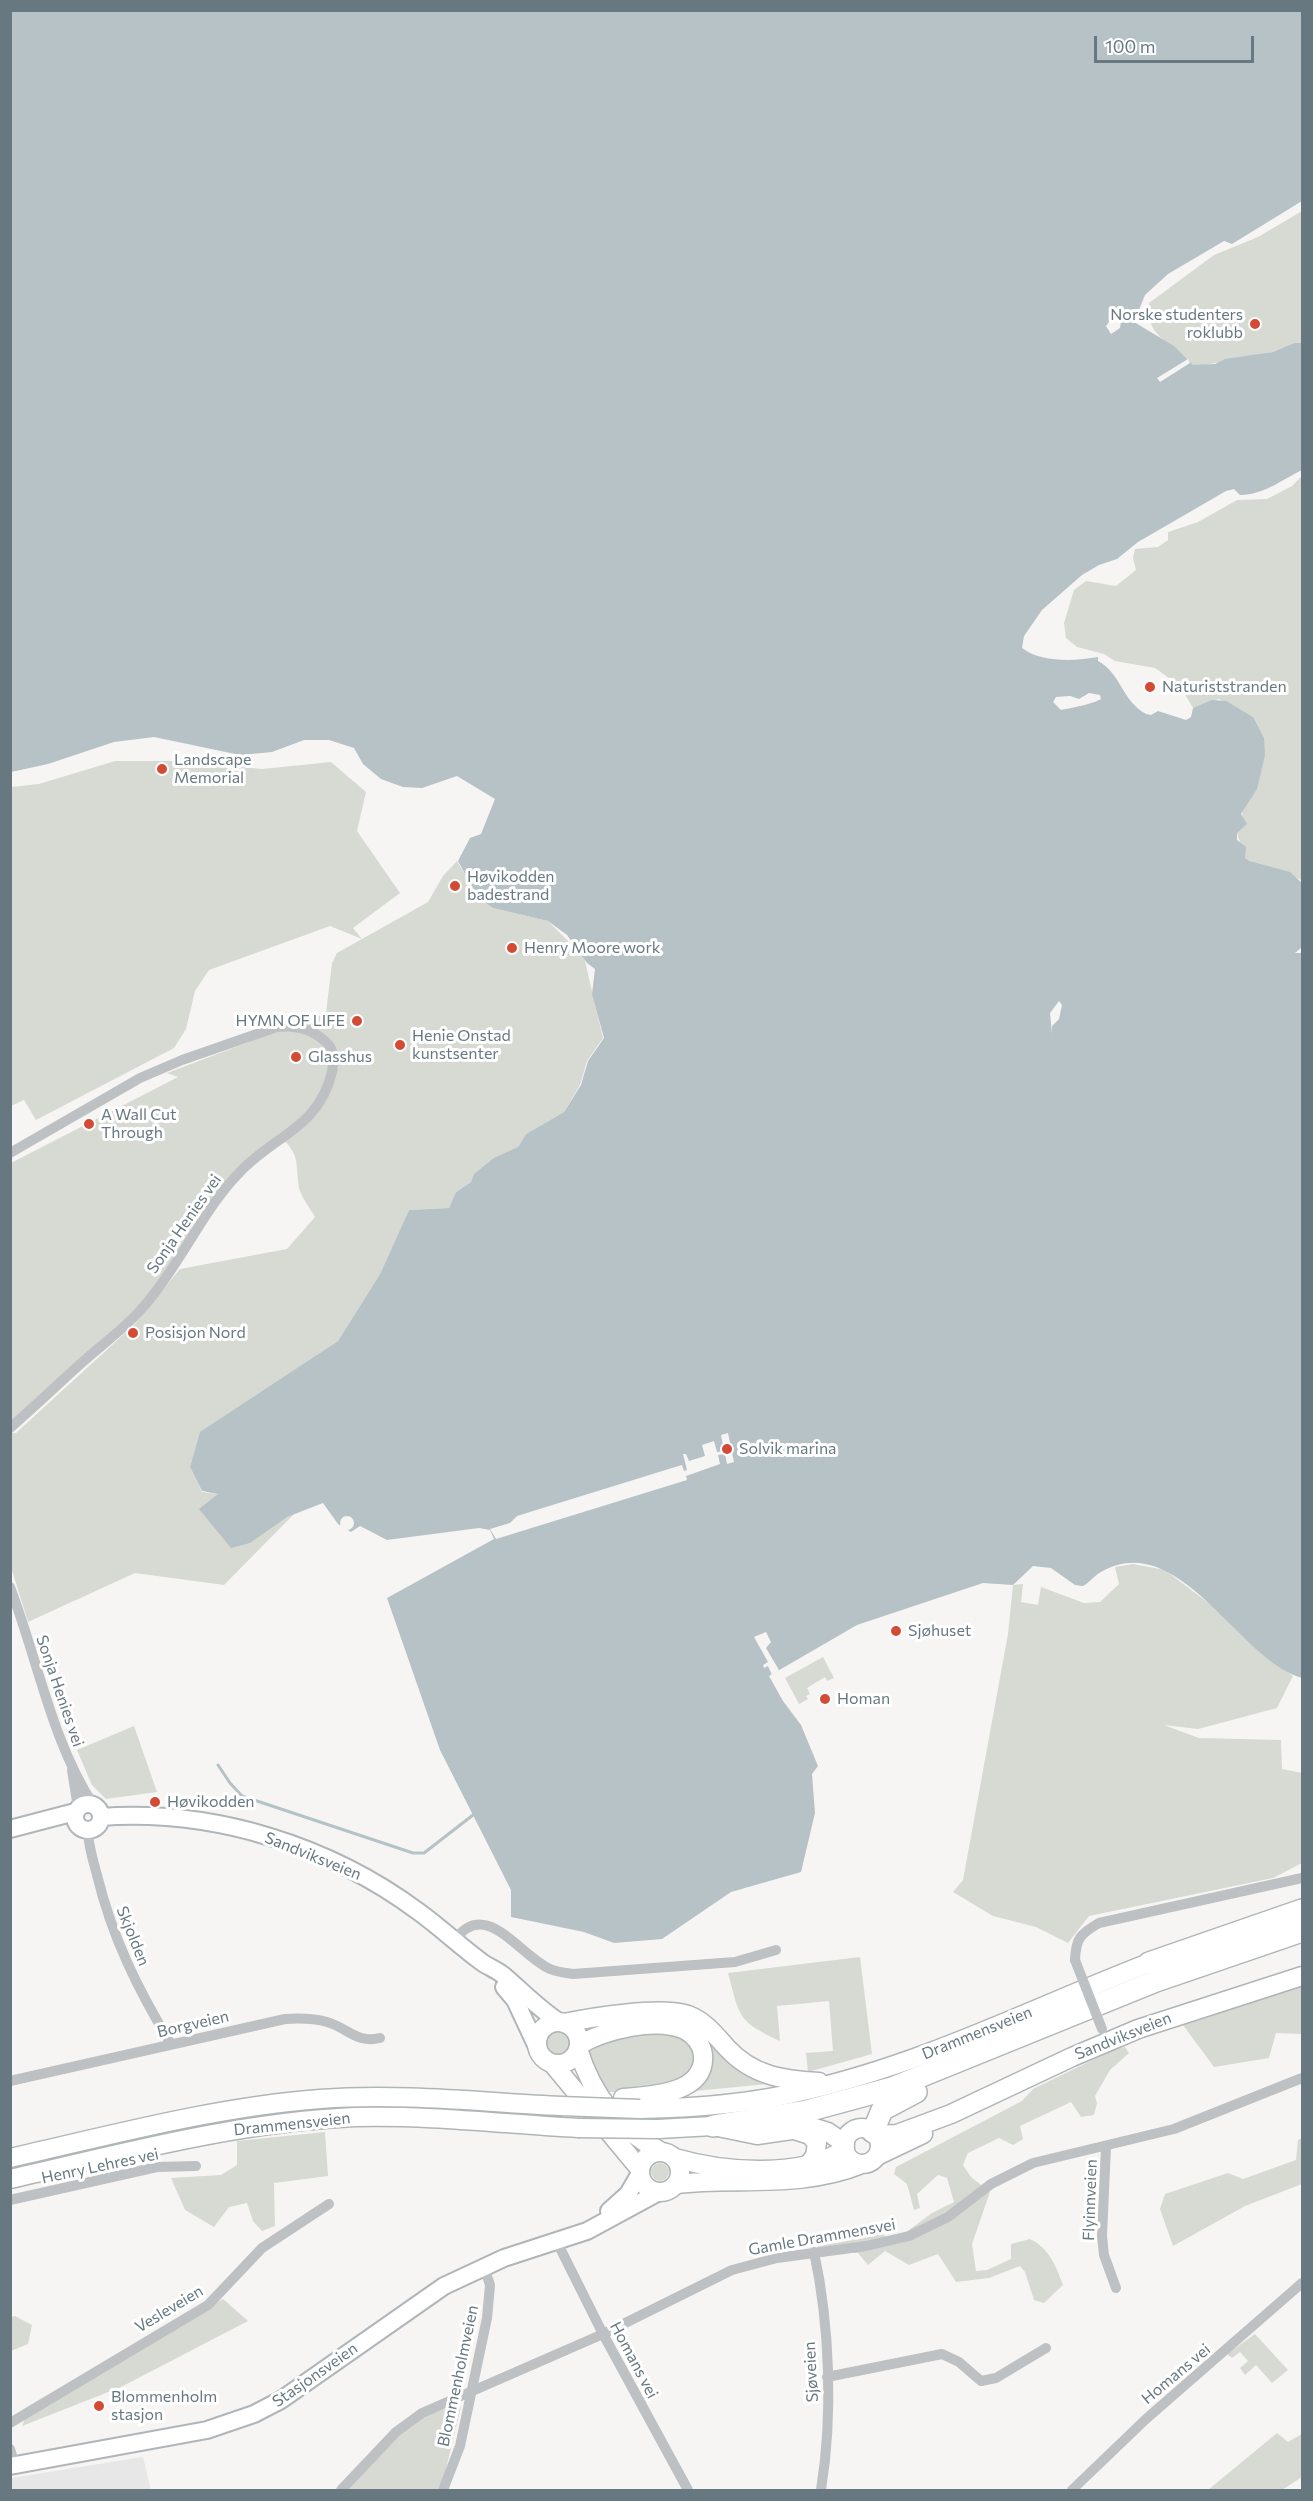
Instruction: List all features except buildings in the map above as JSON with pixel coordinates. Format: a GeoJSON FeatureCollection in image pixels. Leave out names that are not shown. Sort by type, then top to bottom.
{"type":"FeatureCollection","features":[{"type":"Feature","properties":{"kind":"highway","name":"Drammensveien"},"geometry":{"type":"LineString","coordinates":[[1149,1963],[1302,1910]]}},
{"type":"Feature","properties":{"kind":"highway","name":"Drammensveien"},"geometry":{"type":"LineString","coordinates":[[713,2126],[807,2111],[850,2101],[996,2047],[1156,1981],[1302,1931]]}},
{"type":"Feature","properties":{"kind":"highway"},"geometry":{"type":"LineString","coordinates":[[874,2133],[877,2117],[890,2103],[974,2069],[996,2047]]}},
{"type":"Feature","properties":{"kind":"main road","name":"Sandviksveien"},"geometry":{"type":"LineString","coordinates":[[10,1829],[86,1816],[186,1819],[258,1834],[333,1861],[387,1889],[484,1964],[501,1974],[531,2002],[562,2022]]}},
{"type":"Feature","properties":{"kind":"main road","name":"Drammensveien"},"geometry":{"type":"LineString","coordinates":[[10,2158],[202,2116],[295,2102],[377,2097],[532,2105],[557,2101],[640,2109],[698,2107],[751,2101],[845,2081],[926,2054],[1149,1963]]}},
{"type":"Feature","properties":{"kind":"main road","name":"Sandviksveien"},"geometry":{"type":"LineString","coordinates":[[484,1964],[515,2000],[537,2047]]}},
{"type":"Feature","properties":{"kind":"main road","name":"Sandviksveien"},"geometry":{"type":"LineString","coordinates":[[874,2133],[897,2134],[951,2115],[1035,2074],[1105,2035],[1302,1976]]}},
{"type":"Feature","properties":{"kind":"main road"},"geometry":{"type":"LineString","coordinates":[[668,2155],[680,2171],[676,2184],[668,2190],[658,2192],[646,2187],[639,2171],[552,2063],[543,2057],[537,2047],[541,2030],[549,2024],[562,2022],[641,2013],[682,2013],[706,2025],[735,2056],[766,2075],[804,2081],[845,2081]]}},
{"type":"Feature","properties":{"kind":"main road"},"geometry":{"type":"LineString","coordinates":[[562,2022],[576,2031],[578,2047],[588,2079],[605,2105],[631,2130],[668,2155],[699,2165],[736,2169],[808,2164],[827,2160],[845,2146],[853,2131],[865,2129],[874,2133],[880,2143],[870,2160],[852,2160],[845,2146],[819,2128],[757,2135],[713,2126]]}},
{"type":"Feature","properties":{"kind":"main road"},"geometry":{"type":"LineString","coordinates":[[552,2063],[570,2060],[578,2047],[609,2031],[660,2026],[687,2031],[698,2041],[702,2052],[702,2067],[697,2077],[687,2085],[654,2095],[557,2101]]}},
{"type":"Feature","properties":{"kind":"main road","name":"Sandviksveien"},"geometry":{"type":"LineString","coordinates":[[676,2184],[794,2181],[835,2173],[870,2160],[921,2135],[951,2115]]}},
{"type":"Feature","properties":{"kind":"main road","name":"Drammensveien"},"geometry":{"type":"LineString","coordinates":[[10,2179],[241,2128],[323,2120],[408,2117],[578,2128],[658,2129],[713,2126]]}},
{"type":"Feature","properties":{"kind":"main road"},"geometry":{"type":"LineString","coordinates":[[797,2131],[810,2135],[817,2143],[815,2156],[808,2164]]}},
{"type":"Feature","properties":{"kind":"main road"},"geometry":{"type":"LineString","coordinates":[[639,2171],[647,2156],[668,2155]]}},
{"type":"Feature","properties":{"kind":"main road","name":"Stasjonsveien"},"geometry":{"type":"LineString","coordinates":[[596,2225],[628,2194],[639,2171]]}},
{"type":"Feature","properties":{"kind":"main road","name":"Stasjonsveien"},"geometry":{"type":"LineString","coordinates":[[12,2460],[207,2430],[254,2414],[305,2384],[426,2297],[484,2267],[557,2242],[596,2225],[658,2192]]}},
{"type":"Feature","properties":{"kind":"street","name":"Sonja Henies vei"},"geometry":{"type":"LineString","coordinates":[[10,1153],[140,1078],[192,1056],[277,1027],[290,1026],[312,1032],[328,1044],[333,1053],[332,1074],[316,1109],[305,1122],[239,1172],[202,1219],[164,1281],[127,1326],[78,1365],[10,1428]]}},
{"type":"Feature","properties":{"kind":"street","name":"Sonja Henies vei"},"geometry":{"type":"LineString","coordinates":[[10,1587],[13,1604],[86,1816]]}},
{"type":"Feature","properties":{"kind":"street","name":"Sonja Henies vei"},"geometry":{"type":"LineString","coordinates":[[72,1770],[86,1816]]}},
{"type":"Feature","properties":{"kind":"street","name":"Skjolden"},"geometry":{"type":"LineString","coordinates":[[86,1816],[90,1848],[111,1928],[144,2000],[171,2044]]}},
{"type":"Feature","properties":{"kind":"street"},"geometry":{"type":"LineString","coordinates":[[1105,2035],[1075,1960],[1076,1943],[1085,1931],[1099,1923],[1302,1878]]}},
{"type":"Feature","properties":{"kind":"street"},"geometry":{"type":"LineString","coordinates":[[455,1940],[464,1928],[481,1923],[493,1928],[550,1969],[573,1974],[735,1962],[776,1950]]}},
{"type":"Feature","properties":{"kind":"street","name":"Borgveien"},"geometry":{"type":"LineString","coordinates":[[10,2081],[285,2019],[307,2018],[330,2023],[362,2040],[380,2038]]}},
{"type":"Feature","properties":{"kind":"street","name":"Gamle Drammensvei"},"geometry":{"type":"LineString","coordinates":[[341,2490],[396,2432],[422,2413],[603,2334],[732,2270],[756,2262],[866,2246],[909,2236],[948,2217],[991,2184],[1032,2163],[1174,2129],[1302,2078]]}},
{"type":"Feature","properties":{"kind":"street","name":"Flyinnveien"},"geometry":{"type":"LineString","coordinates":[[1106,2147],[1102,2236],[1104,2255],[1116,2288]]}},
{"type":"Feature","properties":{"kind":"street","name":"Henry Lehres vei"},"geometry":{"type":"LineString","coordinates":[[10,2200],[158,2167],[196,2166]]}},
{"type":"Feature","properties":{"kind":"street","name":"Vesleveien"},"geometry":{"type":"LineString","coordinates":[[10,2423],[208,2305],[262,2248],[329,2204]]}},
{"type":"Feature","properties":{"kind":"street","name":"Homans vei"},"geometry":{"type":"LineString","coordinates":[[557,2242],[603,2334],[687,2490]]}},
{"type":"Feature","properties":{"kind":"street","name":"Sjøveien"},"geometry":{"type":"LineString","coordinates":[[814,2252],[827,2377],[826,2454],[821,2490]]}},
{"type":"Feature","properties":{"kind":"street","name":"Blommenholmveien"},"geometry":{"type":"LineString","coordinates":[[443,2490],[460,2446],[490,2298],[490,2285],[484,2267]]}},
{"type":"Feature","properties":{"kind":"street","name":"Homans vei"},"geometry":{"type":"LineString","coordinates":[[1072,2490],[1146,2419],[1302,2283]]}},
{"type":"Feature","properties":{"kind":"street"},"geometry":{"type":"LineString","coordinates":[[827,2377],[942,2354],[959,2362],[981,2381],[996,2378],[1046,2348]]}},
{"type":"Feature","properties":{"kind":"shaded area"},"geometry":{"type":"Polygon","coordinates":[[[10,11],[1302,11],[1302,201],[1232,244],[1224,241],[1168,274],[1145,295],[1134,322],[1174,346],[1193,365],[1215,364],[1225,359],[1273,352],[1294,343],[1302,343],[1302,470],[1257,492],[1240,495],[1234,489],[1226,491],[1138,542],[1117,559],[1099,565],[1082,575],[1042,610],[1024,636],[1022,648],[1030,653],[1049,658],[1069,660],[1098,657],[1098,661],[1112,672],[1131,702],[1146,714],[1151,715],[1158,711],[1186,720],[1191,717],[1193,708],[1212,700],[1226,701],[1253,717],[1264,738],[1265,755],[1257,789],[1241,814],[1247,824],[1237,833],[1237,840],[1246,847],[1245,858],[1249,861],[1290,872],[1302,883],[1302,947],[1295,953],[1302,953],[1302,1678],[1278,1667],[1182,1581],[1156,1567],[1129,1563],[1101,1572],[1083,1586],[1075,1585],[1051,1568],[1033,1566],[1013,1585],[983,1583],[857,1625],[769,1676],[783,1701],[801,1725],[818,1766],[812,1774],[815,1813],[801,1872],[731,1892],[662,1939],[614,1943],[584,1932],[511,1917],[511,1890],[440,1750],[387,1598],[494,1539],[490,1530],[479,1528],[387,1540],[360,1526],[351,1532],[338,1524],[323,1503],[287,1517],[250,1543],[231,1548],[199,1509],[218,1494],[202,1491],[190,1467],[200,1432],[338,1341],[380,1274],[409,1210],[449,1208],[456,1192],[471,1182],[474,1174],[494,1158],[518,1147],[526,1134],[564,1112],[581,1085],[588,1061],[604,1038],[592,994],[595,969],[587,963],[567,935],[548,921],[493,908],[471,885],[458,861],[470,838],[481,834],[495,799],[457,776],[422,788],[403,787],[381,779],[363,764],[354,748],[329,740],[304,740],[272,752],[240,755],[154,737],[114,742],[48,764],[11,772],[10,11]],[[1123,309],[1118,310],[1106,326],[1111,334],[1120,328],[1123,309]],[[1089,693],[1079,699],[1070,696],[1056,697],[1053,702],[1061,710],[1101,699],[1100,695],[1089,693]],[[1059,1001],[1050,1013],[1052,1034],[1052,1026],[1059,1019],[1062,1005],[1059,1001]]]}},
{"type":"Feature","properties":{"kind":"shaded area"},"geometry":{"type":"Polygon","coordinates":[[[1302,211],[1302,343],[1294,343],[1273,352],[1200,366],[1193,365],[1155,332],[1151,322],[1149,303],[1214,255],[1258,237],[1302,211]]]}},
{"type":"Feature","properties":{"kind":"shaded area"},"geometry":{"type":"Polygon","coordinates":[[[1302,476],[1302,880],[1245,860],[1237,833],[1242,817],[1253,717],[1219,699],[1193,708],[1180,686],[1155,668],[1115,661],[1104,654],[1077,647],[1066,638],[1064,623],[1074,590],[1086,581],[1116,586],[1136,570],[1133,558],[1135,549],[1158,547],[1168,540],[1168,532],[1198,522],[1237,500],[1267,499],[1292,486],[1302,476]]]}},
{"type":"Feature","properties":{"kind":"shaded area"},"geometry":{"type":"Polygon","coordinates":[[[115,761],[182,761],[262,769],[331,762],[366,792],[357,831],[400,893],[353,928],[362,939],[330,926],[209,970],[195,991],[186,1029],[174,1048],[36,1120],[24,1100],[11,1106],[11,787],[39,784],[115,761]]]}},
{"type":"Feature","properties":{"kind":"shaded area"},"geometry":{"type":"Polygon","coordinates":[[[457,861],[471,885],[493,908],[548,921],[584,957],[603,1038],[587,1061],[580,1085],[564,1112],[526,1134],[518,1147],[508,1154],[494,1158],[471,1182],[456,1192],[449,1208],[409,1210],[380,1274],[338,1341],[200,1433],[190,1467],[202,1492],[218,1494],[207,1505],[287,1517],[295,1513],[224,1585],[135,1573],[28,1622],[11,1567],[11,1433],[16,1433],[136,1323],[180,1269],[287,1249],[315,1217],[299,1188],[294,1154],[280,1136],[196,1223],[136,1315],[11,1425],[11,1163],[178,1077],[167,1073],[326,1013],[332,963],[337,953],[428,902],[443,876],[457,861]]]}},
{"type":"Feature","properties":{"kind":"shaded area"},"geometry":{"type":"Polygon","coordinates":[[[1133,1564],[1165,1570],[1215,1608],[1271,1661],[1293,1676],[1277,1708],[1198,1729],[1164,1725],[1199,1738],[1281,1740],[1282,1769],[1302,1773],[1302,1863],[1273,1878],[1089,1916],[1068,1943],[1036,1927],[993,1916],[953,1892],[963,1880],[1008,1634],[1013,1585],[1023,1584],[1021,1602],[1038,1605],[1041,1587],[1084,1603],[1100,1602],[1119,1584],[1115,1567],[1133,1564]]]}},
{"type":"Feature","properties":{"kind":"shaded area"},"geometry":{"type":"Polygon","coordinates":[[[823,1657],[834,1678],[827,1681],[825,1677],[807,1688],[810,1694],[806,1696],[808,1699],[799,1704],[785,1678],[823,1657]]]}},
{"type":"Feature","properties":{"kind":"shaded area"},"geometry":{"type":"Polygon","coordinates":[[[134,1726],[157,1792],[106,1799],[92,1785],[77,1750],[134,1726]]]}},
{"type":"Feature","properties":{"kind":"shaded area"},"geometry":{"type":"Polygon","coordinates":[[[860,1957],[872,2054],[808,2072],[806,2053],[833,2051],[829,2001],[777,2006],[780,2041],[755,2028],[742,2016],[728,1973],[860,1957]]]}},
{"type":"Feature","properties":{"kind":"shaded area"},"geometry":{"type":"Polygon","coordinates":[[[1302,1985],[1302,2034],[1276,2033],[1269,2058],[1214,2067],[1183,2025],[1302,1985]]]}},
{"type":"Feature","properties":{"kind":"shaded area"},"geometry":{"type":"Polygon","coordinates":[[[559,2031],[564,2032],[570,2038],[570,2048],[564,2054],[559,2055],[554,2054],[548,2048],[547,2043],[548,2038],[554,2032],[559,2031]]]}},
{"type":"Feature","properties":{"kind":"shaded area"},"geometry":{"type":"Polygon","coordinates":[[[655,2031],[687,2038],[698,2057],[685,2080],[631,2092],[602,2092],[589,2060],[590,2050],[605,2040],[655,2031]]]}},
{"type":"Feature","properties":{"kind":"shaded area"},"geometry":{"type":"Polygon","coordinates":[[[708,2034],[768,2084],[695,2091],[706,2077],[703,2037],[708,2034]]]}},
{"type":"Feature","properties":{"kind":"shaded area"},"geometry":{"type":"Polygon","coordinates":[[[1125,2047],[1129,2053],[1110,2070],[1095,2096],[1097,2103],[1094,2115],[1081,2117],[1071,2102],[1020,2126],[1023,2139],[1013,2145],[999,2138],[968,2153],[963,2165],[971,2177],[990,2192],[972,2244],[976,2271],[987,2270],[1011,2259],[1011,2244],[1030,2239],[1047,2252],[1063,2285],[1044,2303],[1034,2300],[1025,2272],[1020,2266],[989,2278],[956,2282],[938,2254],[909,2265],[885,2251],[868,2265],[858,2253],[825,2253],[817,2248],[820,2238],[880,2233],[894,2241],[932,2213],[954,2202],[947,2178],[938,2175],[917,2194],[920,2208],[914,2210],[907,2184],[894,2174],[896,2167],[1022,2101],[1033,2089],[1115,2049],[1125,2047]]]}},
{"type":"Feature","properties":{"kind":"shaded area"},"geometry":{"type":"Polygon","coordinates":[[[325,2132],[328,2176],[274,2183],[275,2226],[262,2231],[253,2221],[247,2203],[229,2207],[214,2227],[185,2210],[171,2178],[221,2175],[237,2165],[237,2141],[325,2132]]]}},
{"type":"Feature","properties":{"kind":"shaded area"},"geometry":{"type":"Polygon","coordinates":[[[1302,2138],[1302,2184],[1245,2206],[1173,2246],[1160,2209],[1165,2194],[1228,2173],[1243,2179],[1296,2160],[1298,2140],[1302,2138]]]}},
{"type":"Feature","properties":{"kind":"shaded area"},"geometry":{"type":"Polygon","coordinates":[[[656,2163],[664,2163],[669,2168],[667,2179],[656,2181],[651,2176],[651,2168],[656,2163]]]}},
{"type":"Feature","properties":{"kind":"shaded area"},"geometry":{"type":"Polygon","coordinates":[[[223,2299],[248,2321],[121,2387],[22,2426],[28,2412],[223,2299]]]}},
{"type":"Feature","properties":{"kind":"shaded area"},"geometry":{"type":"Polygon","coordinates":[[[15,2316],[32,2325],[28,2344],[11,2351],[11,2317],[15,2316]]]}},
{"type":"Feature","properties":{"kind":"shaded area"},"geometry":{"type":"Polygon","coordinates":[[[1255,2334],[1288,2370],[1272,2383],[1256,2365],[1245,2375],[1240,2368],[1248,2361],[1240,2352],[1232,2358],[1227,2354],[1255,2334]]]}},
{"type":"Feature","properties":{"kind":"shaded area"},"geometry":{"type":"Polygon","coordinates":[[[461,2407],[444,2477],[437,2490],[346,2490],[372,2458],[429,2411],[461,2407]]]}},
{"type":"Feature","properties":{"kind":"shaded area"},"geometry":{"type":"Polygon","coordinates":[[[1277,2433],[1288,2442],[1302,2434],[1302,2477],[1282,2490],[1208,2490],[1277,2433]]]}},
{"type":"Feature","properties":{"kind":"shaded area"},"geometry":{"type":"Polygon","coordinates":[[[143,2457],[151,2490],[11,2490],[11,2478],[143,2457]]]}},
{"type":"Feature","properties":{"kind":"pier"},"geometry":{"type":"Polygon","coordinates":[[[1188,359],[1190,363],[1160,382],[1157,378],[1188,359]]]}},
{"type":"Feature","properties":{"kind":"pier"},"geometry":{"type":"Polygon","coordinates":[[[728,1433],[734,1462],[727,1464],[725,1454],[718,1455],[720,1464],[686,1476],[687,1480],[496,1539],[490,1529],[510,1523],[517,1516],[682,1465],[684,1471],[687,1470],[683,1454],[686,1454],[689,1461],[705,1456],[702,1445],[714,1441],[717,1452],[724,1451],[721,1435],[728,1433]]]}},
{"type":"Feature","properties":{"kind":"pier"},"geometry":{"type":"Polygon","coordinates":[[[344,1516],[350,1516],[354,1523],[350,1530],[344,1530],[340,1526],[340,1520],[344,1516]]]}},
{"type":"Feature","properties":{"kind":"pier"},"geometry":{"type":"Polygon","coordinates":[[[766,1632],[771,1642],[766,1648],[779,1670],[772,1675],[768,1666],[764,1668],[763,1665],[768,1662],[754,1637],[766,1632]]]}},
{"type":"Feature","properties":{"kind":"waterway"},"geometry":{"type":"LineString","coordinates":[[218,1765],[242,1796],[413,1853],[424,1853],[473,1815]]}},
{"type":"Feature","properties":{"kind":"place","name":"Norske studenters roklubb"},"geometry":{"type":"Point","coordinates":[1255,324]}},
{"type":"Feature","properties":{"kind":"place","name":"Naturiststranden"},"geometry":{"type":"Point","coordinates":[1150,687]}},
{"type":"Feature","properties":{"kind":"place","name":"Landscape Memorial"},"geometry":{"type":"Point","coordinates":[162,769]}},
{"type":"Feature","properties":{"kind":"place","name":"Høvikodden badestrand"},"geometry":{"type":"Point","coordinates":[455,886]}},
{"type":"Feature","properties":{"kind":"place","name":"Henry Moore work"},"geometry":{"type":"Point","coordinates":[512,948]}},
{"type":"Feature","properties":{"kind":"place","name":"HYMN OF LIFE"},"geometry":{"type":"Point","coordinates":[357,1021]}},
{"type":"Feature","properties":{"kind":"place","name":"Henie Onstad kunstsenter"},"geometry":{"type":"Point","coordinates":[400,1045]}},
{"type":"Feature","properties":{"kind":"place","name":"Glasshus"},"geometry":{"type":"Point","coordinates":[296,1057]}},
{"type":"Feature","properties":{"kind":"place","name":"A Wall Cut Through"},"geometry":{"type":"Point","coordinates":[89,1124]}},
{"type":"Feature","properties":{"kind":"place","name":"Posisjon Nord"},"geometry":{"type":"Point","coordinates":[133,1333]}},
{"type":"Feature","properties":{"kind":"place","name":"Solvik marina"},"geometry":{"type":"Point","coordinates":[727,1449]}},
{"type":"Feature","properties":{"kind":"place","name":"Sjøhuset"},"geometry":{"type":"Point","coordinates":[896,1631]}},
{"type":"Feature","properties":{"kind":"place","name":"Homan"},"geometry":{"type":"Point","coordinates":[825,1699]}},
{"type":"Feature","properties":{"kind":"place","name":"Høvikodden"},"geometry":{"type":"Point","coordinates":[155,1802]}},
{"type":"Feature","properties":{"kind":"place","name":"Blommenholm stasjon"},"geometry":{"type":"Point","coordinates":[99,2406]}}]}
